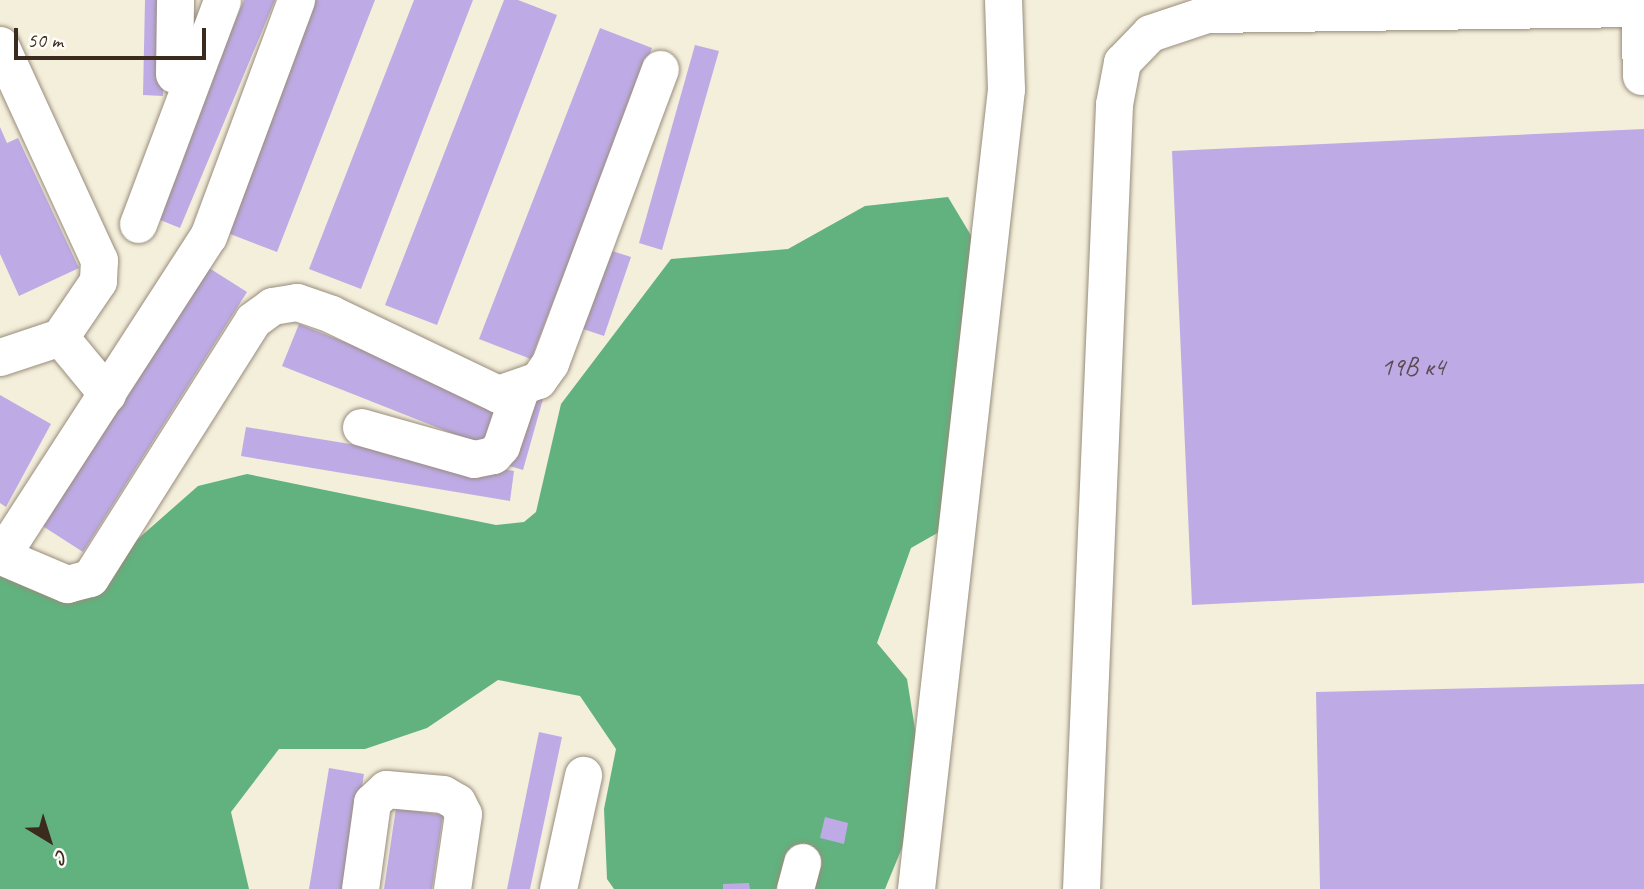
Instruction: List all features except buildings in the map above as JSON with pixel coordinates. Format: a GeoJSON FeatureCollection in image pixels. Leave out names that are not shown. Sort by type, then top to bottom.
{"type":"FeatureCollection","features":[{"type":"Feature","properties":{"kind":"street"},"geometry":{"type":"LineString","coordinates":[[174,74],[175,0]]}},
{"type":"Feature","properties":{"kind":"street"},"geometry":{"type":"LineString","coordinates":[[138,224],[222,0]]}},
{"type":"Feature","properties":{"kind":"street"},"geometry":{"type":"LineString","coordinates":[[296,0],[208,236],[0,556],[67,584],[90,578],[253,320],[272,306],[297,302],[498,394],[520,390],[538,380],[550,363],[660,69]]}},
{"type":"Feature","properties":{"kind":"street"},"geometry":{"type":"LineString","coordinates":[[916,889],[1006,89],[1003,0]]}},
{"type":"Feature","properties":{"kind":"street"},"geometry":{"type":"LineString","coordinates":[[1081,889],[1114,117],[1122,62],[1150,33],[1207,14],[1641,5],[1641,76]]}},
{"type":"Feature","properties":{"kind":"street"},"geometry":{"type":"LineString","coordinates":[[0,45],[99,260],[98,281],[60,337],[0,357]]}},
{"type":"Feature","properties":{"kind":"street"},"geometry":{"type":"LineString","coordinates":[[60,337],[107,394]]}},
{"type":"Feature","properties":{"kind":"street"},"geometry":{"type":"LineString","coordinates":[[361,427],[474,459],[493,455],[501,446],[520,390]]}},
{"type":"Feature","properties":{"kind":"street"},"geometry":{"type":"LineString","coordinates":[[558,889],[583,775]]}},
{"type":"Feature","properties":{"kind":"street"},"geometry":{"type":"LineString","coordinates":[[360,889],[372,802],[386,789],[443,794],[457,802],[463,814],[453,889]]}},
{"type":"Feature","properties":{"kind":"green space"},"geometry":{"type":"Polygon","coordinates":[[[948,197],[972,237],[955,523],[911,548],[877,643],[907,679],[919,754],[902,848],[885,889],[614,889],[607,879],[604,809],[616,749],[580,696],[498,680],[427,728],[365,749],[279,749],[231,812],[249,889],[0,889],[0,565],[40,581],[123,552],[198,486],[247,474],[496,525],[524,522],[536,512],[561,404],[671,259],[788,249],[865,206],[948,197]]]}}]}
